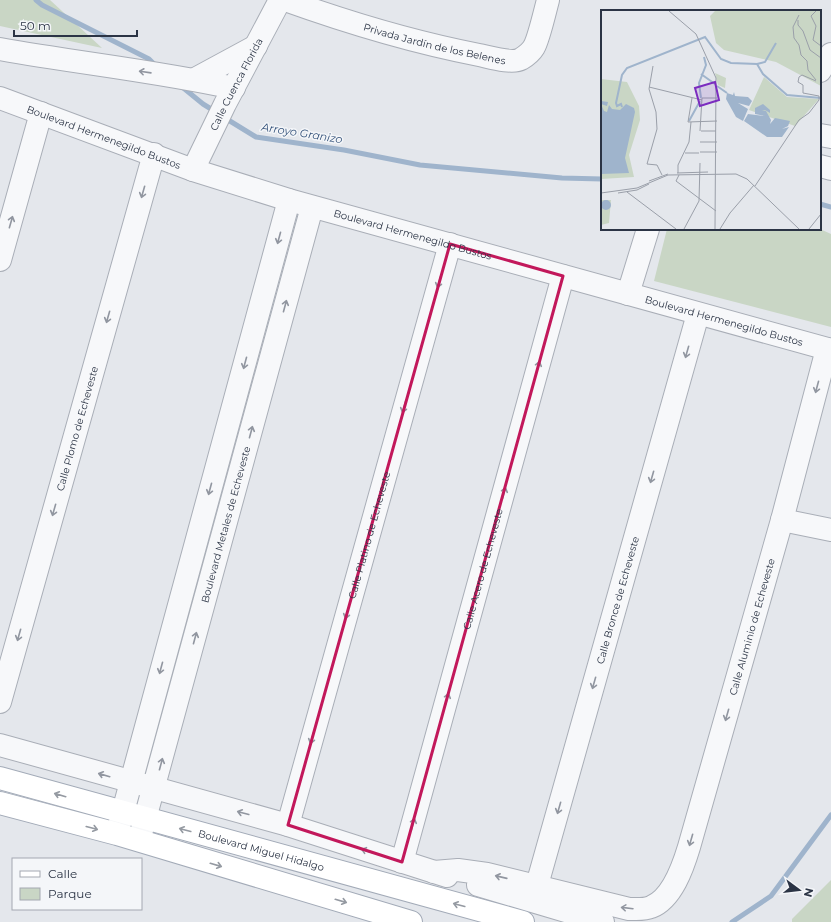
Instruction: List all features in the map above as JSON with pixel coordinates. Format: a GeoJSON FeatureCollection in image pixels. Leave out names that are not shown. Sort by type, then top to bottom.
{"type":"FeatureCollection","features":[{"type":"Feature","properties":{"kind":"main road","name":"Boulevard Miguel Hidalgo"},"geometry":{"type":"LineString","coordinates":[[0,778],[523,922]]}},
{"type":"Feature","properties":{"kind":"main road"},"geometry":{"type":"LineString","coordinates":[[0,804],[117,834],[139,842],[411,922]]}},
{"type":"Feature","properties":{"kind":"street","name":"Calle Cuenca Florida"},"geometry":{"type":"LineString","coordinates":[[193,170],[210,134],[280,0]]}},
{"type":"Feature","properties":{"kind":"street","name":"Privada Jardín de los Belenes"},"geometry":{"type":"LineString","coordinates":[[285,0],[340,20],[394,36],[502,60],[519,60],[528,54],[535,46],[548,0]]}},
{"type":"Feature","properties":{"kind":"street"},"geometry":{"type":"LineString","coordinates":[[189,78],[256,46]]}},
{"type":"Feature","properties":{"kind":"street"},"geometry":{"type":"LineString","coordinates":[[0,49],[189,78],[230,96]]}},
{"type":"Feature","properties":{"kind":"street"},"geometry":{"type":"LineString","coordinates":[[821,69],[831,54]]}},
{"type":"Feature","properties":{"kind":"street","name":"Boulevard Hermenegildo Bustos"},"geometry":{"type":"LineString","coordinates":[[0,98],[154,154],[193,170],[312,207],[829,350]]}},
{"type":"Feature","properties":{"kind":"street"},"geometry":{"type":"LineString","coordinates":[[0,260],[41,113]]}},
{"type":"Feature","properties":{"kind":"street"},"geometry":{"type":"LineString","coordinates":[[821,135],[831,137]]}},
{"type":"Feature","properties":{"kind":"street","name":"Calle Plomo de Echeveste"},"geometry":{"type":"LineString","coordinates":[[0,702],[154,154]]}},
{"type":"Feature","properties":{"kind":"street"},"geometry":{"type":"LineString","coordinates":[[821,166],[831,169]]}},
{"type":"Feature","properties":{"kind":"street"},"geometry":{"type":"LineString","coordinates":[[117,834],[289,200]]}},
{"type":"Feature","properties":{"kind":"street","name":"Boulevard Metales de Echeveste"},"geometry":{"type":"LineString","coordinates":[[139,842],[312,207]]}},
{"type":"Feature","properties":{"kind":"street"},"geometry":{"type":"LineString","coordinates":[[628,294],[648,230]]}},
{"type":"Feature","properties":{"kind":"street","name":"Calle Platino de Echeveste"},"geometry":{"type":"LineString","coordinates":[[288,825],[450,244]]}},
{"type":"Feature","properties":{"kind":"street","name":"Calle Acero de Echeveste"},"geometry":{"type":"LineString","coordinates":[[402,862],[563,276]]}},
{"type":"Feature","properties":{"kind":"street","name":"Calle Bronce de Echeveste"},"geometry":{"type":"LineString","coordinates":[[537,886],[698,314]]}},
{"type":"Feature","properties":{"kind":"street","name":"Calle Aluminio de Echeveste"},"geometry":{"type":"LineString","coordinates":[[537,886],[612,906],[629,909],[641,909],[652,907],[663,899],[678,876],[684,863],[829,350]]}},
{"type":"Feature","properties":{"kind":"street"},"geometry":{"type":"LineString","coordinates":[[782,520],[831,530]]}},
{"type":"Feature","properties":{"kind":"street"},"geometry":{"type":"LineString","coordinates":[[0,745],[288,825],[511,896],[604,922]]}},
{"type":"Feature","properties":{"kind":"street"},"geometry":{"type":"LineString","coordinates":[[434,872],[458,870],[471,871],[537,886]]}},
{"type":"Feature","properties":{"kind":"highlighted area"},"geometry":{"type":"Polygon","coordinates":[[[450,244],[563,276],[402,862],[288,825],[450,244]]]}},
{"type":"Feature","properties":{"kind":"green space"},"geometry":{"type":"Polygon","coordinates":[[[0,0],[50,0],[102,48],[0,26],[0,0]]]}},
{"type":"Feature","properties":{"kind":"green space"},"geometry":{"type":"Polygon","coordinates":[[[821,229],[831,234],[831,327],[654,281],[667,230],[821,229]]]}},
{"type":"Feature","properties":{"kind":"green space"},"geometry":{"type":"Polygon","coordinates":[[[831,880],[831,922],[792,922],[792,919],[831,880]]]}},
{"type":"Feature","properties":{"kind":"waterway","name":"Arroyo Granizo"},"geometry":{"type":"LineString","coordinates":[[36,0],[42,5],[149,59],[156,66]]}},
{"type":"Feature","properties":{"kind":"waterway","name":"Arroyo Granizo"},"geometry":{"type":"LineString","coordinates":[[181,86],[203,104],[216,112]]}},
{"type":"Feature","properties":{"kind":"waterway","name":"Arroyo Granizo"},"geometry":{"type":"LineString","coordinates":[[225,118],[256,137],[344,150],[420,165],[562,178],[601,179]]}},
{"type":"Feature","properties":{"kind":"waterway","name":"Arroyo Granizo"},"geometry":{"type":"LineString","coordinates":[[821,204],[831,207]]}},
{"type":"Feature","properties":{"kind":"waterway"},"geometry":{"type":"LineString","coordinates":[[732,922],[771,896],[831,815]]}}]}
